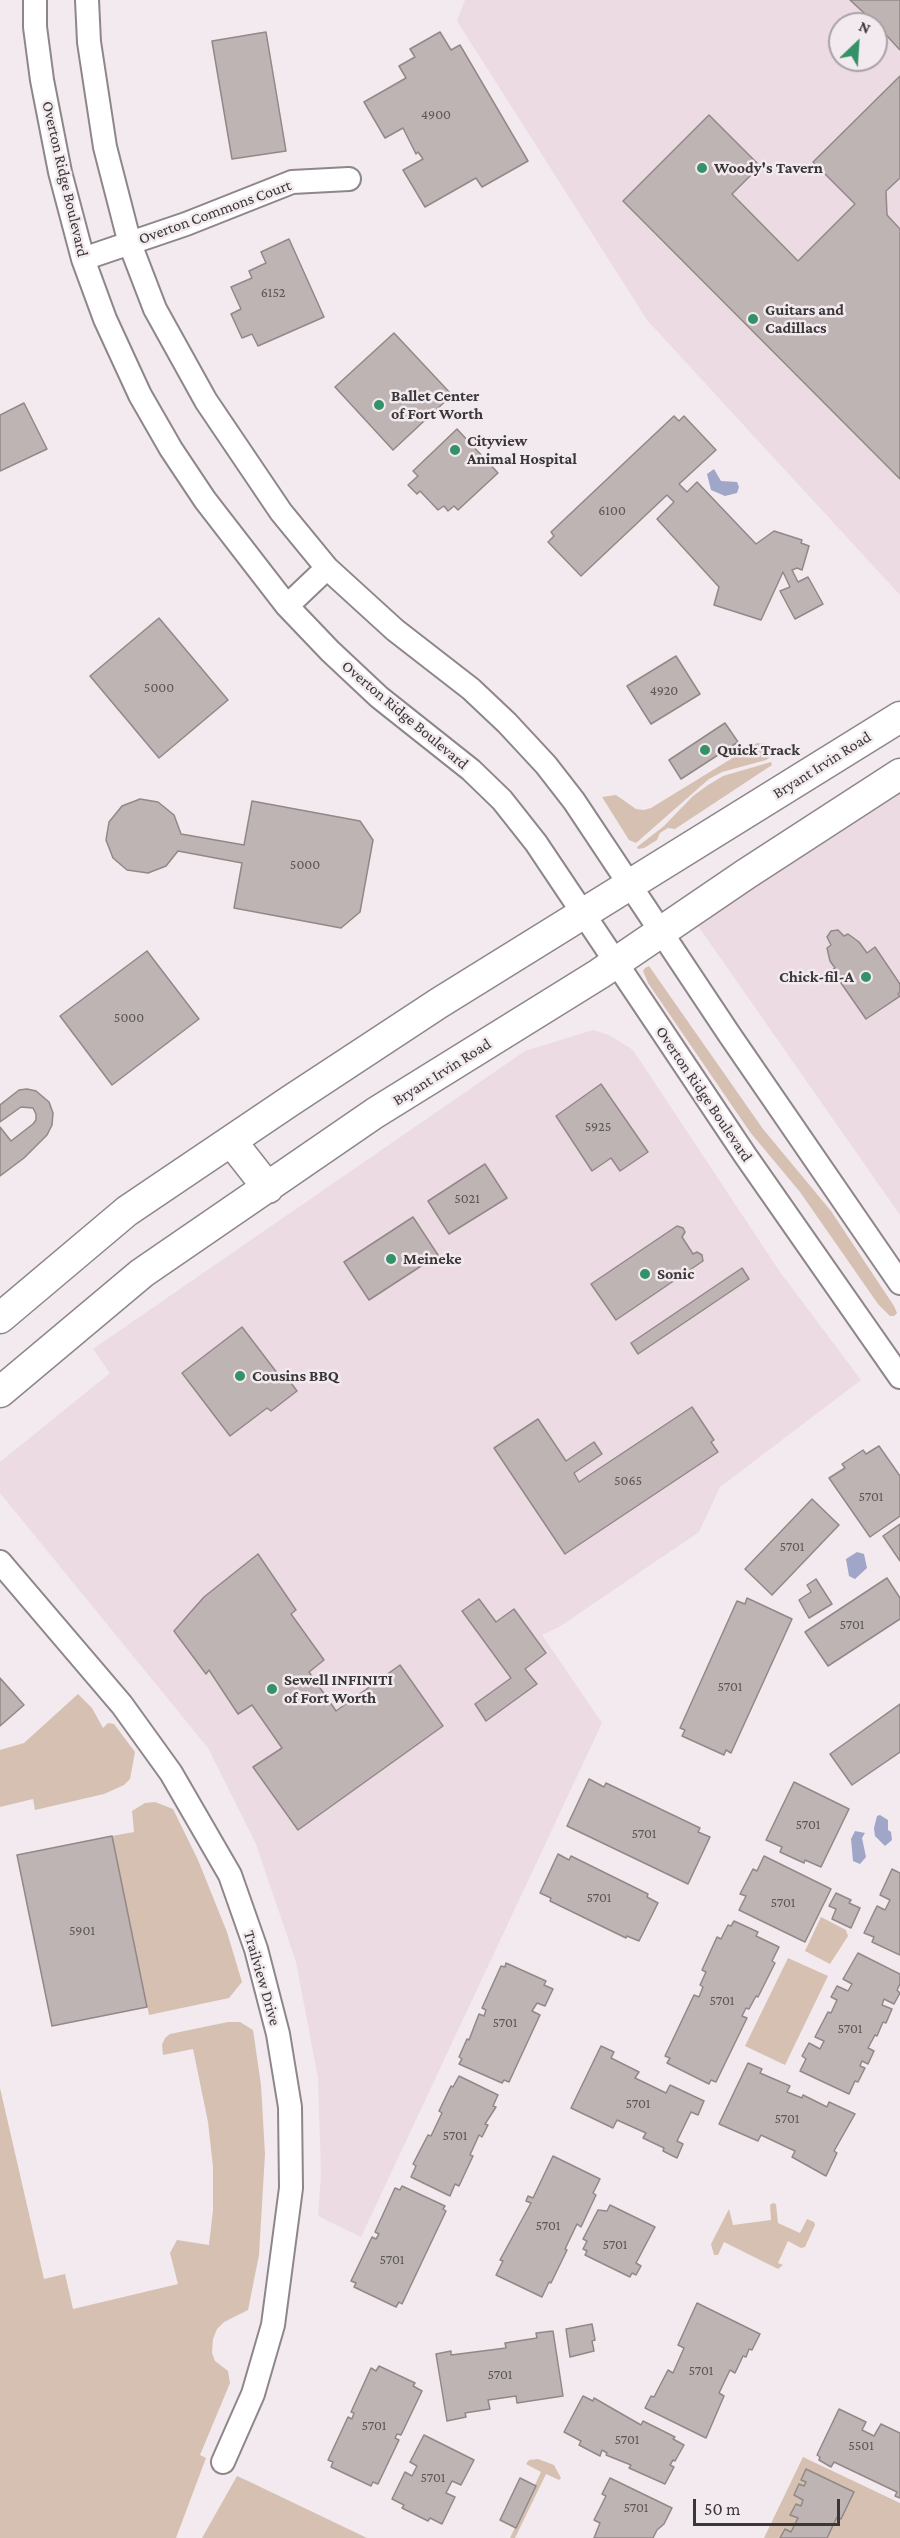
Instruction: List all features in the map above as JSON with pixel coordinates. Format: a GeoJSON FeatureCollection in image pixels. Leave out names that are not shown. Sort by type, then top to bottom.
{"type":"FeatureCollection","features":[{"type":"Feature","properties":{"kind":"main road","name":"Bryant Irvin Road"},"geometry":{"type":"LineString","coordinates":[[0,1318],[127,1211],[231,1141],[440,1003],[585,915],[900,717]]}},
{"type":"Feature","properties":{"kind":"main road","name":"Bryant Irvin Road"},"geometry":{"type":"LineString","coordinates":[[0,1392],[142,1273],[375,1113],[616,963],[900,774]]}},
{"type":"Feature","properties":{"kind":"main road"},"geometry":{"type":"LineString","coordinates":[[231,1141],[268,1188]]}},
{"type":"Feature","properties":{"kind":"street","name":"Overton Ridge Boulevard"},"geometry":{"type":"LineString","coordinates":[[35,0],[35,27],[42,80],[60,172],[82,259],[105,320],[140,395],[171,450],[212,509],[287,606],[379,697],[471,770],[502,800],[536,843],[745,1155],[898,1369]]}},
{"type":"Feature","properties":{"kind":"street"},"geometry":{"type":"LineString","coordinates":[[87,0],[89,42],[105,147],[130,244],[155,309],[206,401],[281,512],[327,568],[372,611],[471,689],[546,765],[574,801],[660,932],[900,1283]]}},
{"type":"Feature","properties":{"kind":"street","name":"Overton Commons Court"},"geometry":{"type":"LineString","coordinates":[[82,259],[130,244],[292,182],[349,179]]}},
{"type":"Feature","properties":{"kind":"street"},"geometry":{"type":"LineString","coordinates":[[287,606],[327,568]]}},
{"type":"Feature","properties":{"kind":"street","name":"Trailview Drive"},"geometry":{"type":"LineString","coordinates":[[0,1562],[122,1706],[171,1773],[231,1875],[256,1949],[278,2034],[290,2108],[291,2188],[273,2325],[253,2394],[223,2462]]}},
{"type":"Feature","properties":{"kind":"shaded area"},"geometry":{"type":"Polygon","coordinates":[[[465,0],[900,0],[900,595],[647,320],[457,21],[465,0]]]}},
{"type":"Feature","properties":{"kind":"shaded area"},"geometry":{"type":"Polygon","coordinates":[[[757,743],[767,744],[779,751],[766,760],[722,772],[709,779],[636,843],[629,840],[602,797],[616,795],[636,809],[651,808],[757,743]]]}},
{"type":"Feature","properties":{"kind":"shaded area"},"geometry":{"type":"Polygon","coordinates":[[[771,762],[772,765],[675,829],[668,828],[660,833],[657,840],[638,849],[637,847],[664,826],[693,796],[708,785],[723,776],[771,762]]]}},
{"type":"Feature","properties":{"kind":"shaded area"},"geometry":{"type":"Polygon","coordinates":[[[900,788],[900,1215],[696,923],[900,788]]]}},
{"type":"Feature","properties":{"kind":"shaded area"},"geometry":{"type":"Polygon","coordinates":[[[649,966],[763,1129],[831,1211],[894,1306],[897,1313],[894,1316],[890,1316],[878,1304],[800,1192],[750,1132],[648,983],[643,971],[649,966]]]}},
{"type":"Feature","properties":{"kind":"shaded area"},"geometry":{"type":"Polygon","coordinates":[[[593,1030],[609,1035],[633,1050],[780,1272],[861,1380],[720,1487],[699,1532],[559,1627],[542,1635],[602,1723],[361,2237],[318,2216],[321,2173],[318,2078],[296,1962],[256,1844],[208,1748],[0,1493],[0,1462],[110,1373],[93,1349],[525,1051],[593,1030]]]}},
{"type":"Feature","properties":{"kind":"shaded area"},"geometry":{"type":"Polygon","coordinates":[[[78,1694],[92,1708],[103,1728],[108,1723],[114,1724],[135,1752],[130,1779],[124,1785],[104,1794],[35,1810],[33,1799],[0,1807],[0,1750],[24,1743],[78,1694]]]}},
{"type":"Feature","properties":{"kind":"shaded area"},"geometry":{"type":"Polygon","coordinates":[[[155,1802],[173,1809],[198,1860],[227,1932],[242,1982],[229,1998],[149,2015],[112,1836],[134,1832],[132,1811],[145,1803],[155,1802]]]}},
{"type":"Feature","properties":{"kind":"shaded area"},"geometry":{"type":"Polygon","coordinates":[[[821,1917],[846,1930],[848,1936],[830,1964],[805,1951],[821,1917]]]}},
{"type":"Feature","properties":{"kind":"shaded area"},"geometry":{"type":"Polygon","coordinates":[[[788,1958],[828,1976],[785,2065],[745,2046],[788,1958]]]}},
{"type":"Feature","properties":{"kind":"shaded area"},"geometry":{"type":"Polygon","coordinates":[[[228,2022],[240,2022],[253,2030],[261,2085],[265,2154],[259,2255],[248,2310],[224,2322],[217,2329],[213,2339],[212,2353],[215,2361],[228,2371],[230,2383],[200,2455],[206,2458],[176,2538],[0,2538],[0,2088],[44,2279],[65,2274],[73,2309],[178,2284],[170,2253],[177,2240],[209,2245],[213,2210],[213,2167],[208,2122],[193,2049],[163,2055],[162,2045],[170,2034],[228,2022]]]}},
{"type":"Feature","properties":{"kind":"shaded area"},"geometry":{"type":"Polygon","coordinates":[[[776,2204],[778,2223],[800,2233],[807,2219],[814,2222],[815,2225],[805,2247],[801,2248],[788,2241],[778,2263],[783,2265],[778,2269],[724,2242],[718,2255],[714,2255],[711,2244],[729,2209],[733,2225],[771,2220],[770,2205],[776,2204]]]}},
{"type":"Feature","properties":{"kind":"shaded area"},"geometry":{"type":"Polygon","coordinates":[[[803,2457],[900,2503],[900,2538],[764,2538],[803,2457]]]}},
{"type":"Feature","properties":{"kind":"shaded area"},"geometry":{"type":"Polygon","coordinates":[[[538,2459],[554,2465],[561,2478],[559,2480],[546,2474],[515,2538],[510,2538],[541,2472],[526,2464],[529,2460],[538,2459]]]}},
{"type":"Feature","properties":{"kind":"shaded area"},"geometry":{"type":"Polygon","coordinates":[[[237,2476],[248,2481],[367,2538],[202,2538],[237,2476]]]}},
{"type":"Feature","properties":{"kind":"water"},"geometry":{"type":"Polygon","coordinates":[[[714,469],[721,481],[737,482],[739,487],[737,493],[725,496],[711,490],[707,474],[714,469]]]}},
{"type":"Feature","properties":{"kind":"water"},"geometry":{"type":"Polygon","coordinates":[[[857,1552],[864,1554],[867,1568],[855,1579],[849,1576],[846,1559],[857,1552]]]}},
{"type":"Feature","properties":{"kind":"water"},"geometry":{"type":"Polygon","coordinates":[[[880,1815],[888,1820],[888,1830],[891,1832],[892,1840],[885,1846],[875,1836],[874,1828],[877,1816],[880,1815]]]}},
{"type":"Feature","properties":{"kind":"water"},"geometry":{"type":"Polygon","coordinates":[[[855,1831],[865,1833],[862,1838],[866,1857],[860,1864],[853,1861],[851,1839],[855,1831]]]}},
{"type":"Feature","properties":{"kind":"building"},"geometry":{"type":"Polygon","coordinates":[[[850,0],[900,0],[900,50],[888,37],[888,12],[863,12],[850,0]]]}},
{"type":"Feature","properties":{"kind":"building"},"geometry":{"type":"Polygon","coordinates":[[[266,32],[286,151],[232,159],[212,41],[266,32]]]}},
{"type":"Feature","properties":{"kind":"building"},"geometry":{"type":"Polygon","coordinates":[[[440,32],[451,50],[460,45],[528,161],[482,187],[476,178],[425,207],[403,170],[423,159],[418,152],[416,154],[403,128],[385,138],[364,102],[406,78],[399,66],[415,57],[410,49],[440,32]]]}},
{"type":"Feature","properties":{"kind":"building"},"geometry":{"type":"Polygon","coordinates":[[[900,76],[900,178],[886,191],[887,215],[900,229],[900,479],[623,201],[709,115],[760,166],[732,194],[798,261],[855,204],[813,162],[900,76]]]}},
{"type":"Feature","properties":{"kind":"building"},"geometry":{"type":"Polygon","coordinates":[[[289,239],[324,317],[258,346],[252,334],[242,338],[231,314],[241,309],[231,287],[252,278],[249,271],[266,263],[261,252],[289,239]]]}},
{"type":"Feature","properties":{"kind":"building"},"geometry":{"type":"Polygon","coordinates":[[[394,333],[452,395],[393,450],[335,387],[394,333]]]}},
{"type":"Feature","properties":{"kind":"building"},"geometry":{"type":"Polygon","coordinates":[[[24,403],[47,449],[0,471],[0,415],[24,403]]]}},
{"type":"Feature","properties":{"kind":"building"},"geometry":{"type":"Polygon","coordinates":[[[674,416],[679,421],[684,416],[716,450],[679,484],[687,492],[697,482],[756,544],[774,531],[802,540],[801,543],[809,546],[802,570],[797,568],[792,570],[798,582],[808,577],[823,604],[795,619],[780,591],[790,587],[783,572],[761,620],[714,605],[719,587],[657,519],[674,502],[667,495],[581,576],[548,542],[554,536],[551,532],[674,416]]]}},
{"type":"Feature","properties":{"kind":"building","name":"Cityview Animal Hospital"},"geometry":{"type":"Polygon","coordinates":[[[457,429],[498,473],[458,510],[454,506],[448,511],[444,506],[438,510],[420,491],[417,494],[408,485],[418,476],[413,471],[457,429]]]}},
{"type":"Feature","properties":{"kind":"building"},"geometry":{"type":"Polygon","coordinates":[[[159,618],[228,700],[159,758],[90,676],[159,618]]]}},
{"type":"Feature","properties":{"kind":"building"},"geometry":{"type":"Polygon","coordinates":[[[676,656],[700,694],[651,724],[627,686],[676,656]]]}},
{"type":"Feature","properties":{"kind":"building"},"geometry":{"type":"Polygon","coordinates":[[[725,723],[738,742],[681,779],[669,760],[725,723]]]}},
{"type":"Feature","properties":{"kind":"building"},"geometry":{"type":"Polygon","coordinates":[[[140,799],[158,802],[174,815],[181,834],[244,845],[252,801],[360,821],[373,840],[360,912],[341,928],[234,908],[242,863],[178,851],[166,866],[148,873],[127,870],[113,858],[106,840],[109,822],[122,806],[140,799]]]}},
{"type":"Feature","properties":{"kind":"building","name":"Chick-fil-A"},"geometry":{"type":"Polygon","coordinates":[[[838,930],[844,936],[848,934],[859,942],[867,953],[875,947],[900,984],[898,994],[900,996],[866,1019],[832,970],[835,968],[830,961],[827,948],[831,945],[827,937],[831,931],[838,930]]]}},
{"type":"Feature","properties":{"kind":"building"},"geometry":{"type":"Polygon","coordinates":[[[147,951],[199,1019],[112,1085],[60,1016],[147,951]]]}},
{"type":"Feature","properties":{"kind":"building"},"geometry":{"type":"Polygon","coordinates":[[[601,1084],[648,1152],[620,1171],[611,1158],[592,1171],[556,1116],[601,1084]]]}},
{"type":"Feature","properties":{"kind":"building"},"geometry":{"type":"Polygon","coordinates":[[[19,1090],[36,1091],[49,1102],[53,1113],[52,1125],[47,1135],[24,1158],[0,1176],[0,1127],[11,1141],[33,1124],[36,1114],[33,1108],[21,1107],[0,1122],[0,1105],[19,1090]]]}},
{"type":"Feature","properties":{"kind":"building"},"geometry":{"type":"Polygon","coordinates":[[[485,1164],[507,1198],[449,1234],[428,1201],[485,1164]]]}},
{"type":"Feature","properties":{"kind":"building","name":"Meineke"},"geometry":{"type":"Polygon","coordinates":[[[413,1217],[438,1255],[369,1300],[344,1262],[413,1217]]]}},
{"type":"Feature","properties":{"kind":"building","name":"Sonic"},"geometry":{"type":"Polygon","coordinates":[[[677,1226],[683,1228],[685,1232],[682,1237],[693,1254],[697,1252],[702,1255],[703,1261],[616,1320],[591,1284],[677,1226]]]}},
{"type":"Feature","properties":{"kind":"building"},"geometry":{"type":"Polygon","coordinates":[[[742,1268],[749,1279],[638,1354],[631,1343],[742,1268]]]}},
{"type":"Feature","properties":{"kind":"building"},"geometry":{"type":"Polygon","coordinates":[[[242,1327],[284,1382],[288,1379],[297,1391],[271,1411],[267,1408],[230,1436],[182,1373],[242,1327]]]}},
{"type":"Feature","properties":{"kind":"building"},"geometry":{"type":"Polygon","coordinates":[[[692,1407],[714,1440],[711,1442],[718,1452],[565,1554],[494,1448],[538,1419],[566,1461],[594,1442],[602,1454],[574,1473],[579,1482],[692,1407]]]}},
{"type":"Feature","properties":{"kind":"building"},"geometry":{"type":"Polygon","coordinates":[[[879,1446],[900,1476],[900,1516],[870,1537],[829,1478],[845,1468],[842,1464],[863,1450],[866,1454],[879,1446]]]}},
{"type":"Feature","properties":{"kind":"building"},"geometry":{"type":"Polygon","coordinates":[[[812,1499],[839,1525],[772,1595],[745,1569],[812,1499]]]}},
{"type":"Feature","properties":{"kind":"building"},"geometry":{"type":"Polygon","coordinates":[[[900,1524],[900,1561],[883,1536],[900,1524]]]}},
{"type":"Feature","properties":{"kind":"building","name":"Sewell INFINITI of Fort Worth"},"geometry":{"type":"Polygon","coordinates":[[[258,1554],[296,1610],[291,1614],[324,1660],[309,1672],[336,1711],[400,1665],[443,1726],[298,1830],[253,1767],[282,1748],[252,1705],[238,1714],[209,1670],[206,1674],[174,1631],[204,1597],[258,1554]]]}},
{"type":"Feature","properties":{"kind":"building"},"geometry":{"type":"Polygon","coordinates":[[[887,1578],[900,1598],[900,1619],[828,1666],[805,1632],[887,1578]]]}},
{"type":"Feature","properties":{"kind":"building"},"geometry":{"type":"Polygon","coordinates":[[[816,1579],[832,1604],[809,1618],[799,1600],[811,1592],[807,1585],[816,1579]]]}},
{"type":"Feature","properties":{"kind":"building"},"geometry":{"type":"Polygon","coordinates":[[[747,1598],[792,1619],[731,1753],[726,1750],[724,1755],[682,1736],[685,1730],[680,1728],[737,1601],[745,1604],[747,1598]]]}},
{"type":"Feature","properties":{"kind":"building"},"geometry":{"type":"Polygon","coordinates":[[[479,1599],[496,1622],[514,1609],[546,1653],[525,1669],[537,1684],[486,1721],[475,1704],[511,1678],[462,1611],[479,1599]]]}},
{"type":"Feature","properties":{"kind":"building"},"geometry":{"type":"Polygon","coordinates":[[[0,1678],[24,1705],[0,1726],[0,1678]]]}},
{"type":"Feature","properties":{"kind":"building"},"geometry":{"type":"Polygon","coordinates":[[[900,1704],[900,1752],[852,1785],[830,1754],[900,1704]]]}},
{"type":"Feature","properties":{"kind":"building"},"geometry":{"type":"Polygon","coordinates":[[[589,1779],[604,1787],[606,1783],[700,1828],[698,1832],[710,1837],[688,1884],[567,1826],[589,1779]]]}},
{"type":"Feature","properties":{"kind":"building"},"geometry":{"type":"Polygon","coordinates":[[[794,1782],[849,1809],[821,1867],[805,1860],[804,1863],[780,1852],[782,1847],[766,1840],[794,1782]]]}},
{"type":"Feature","properties":{"kind":"building"},"geometry":{"type":"Polygon","coordinates":[[[112,1836],[147,2007],[52,2026],[17,1855],[112,1836]]]}},
{"type":"Feature","properties":{"kind":"building"},"geometry":{"type":"Polygon","coordinates":[[[558,1854],[569,1860],[571,1856],[648,1894],[647,1897],[658,1903],[639,1941],[627,1936],[626,1938],[550,1901],[551,1898],[540,1893],[558,1854]]]}},
{"type":"Feature","properties":{"kind":"building"},"geometry":{"type":"Polygon","coordinates":[[[764,1856],[831,1889],[805,1942],[739,1910],[746,1896],[740,1894],[753,1869],[757,1871],[764,1856]]]}},
{"type":"Feature","properties":{"kind":"building"},"geometry":{"type":"Polygon","coordinates":[[[892,1869],[900,1873],[900,1955],[872,1942],[874,1937],[864,1933],[877,1906],[885,1910],[890,1900],[880,1895],[892,1869]]]}},
{"type":"Feature","properties":{"kind":"building"},"geometry":{"type":"Polygon","coordinates":[[[836,1893],[851,1900],[849,1903],[860,1908],[851,1928],[832,1919],[836,1909],[829,1906],[836,1893]]]}},
{"type":"Feature","properties":{"kind":"building"},"geometry":{"type":"Polygon","coordinates":[[[734,1921],[758,1932],[756,1936],[779,1947],[772,1961],[775,1963],[758,1997],[756,1996],[742,2016],[747,2018],[716,2082],[711,2080],[709,2084],[667,2063],[670,2058],[665,2056],[694,1995],[699,1997],[703,1987],[700,1985],[706,1972],[702,1970],[717,1937],[721,1939],[728,1925],[731,1926],[734,1921]]]}},
{"type":"Feature","properties":{"kind":"building"},"geometry":{"type":"Polygon","coordinates":[[[858,1953],[900,1974],[900,1984],[897,1990],[900,1993],[894,2004],[884,1999],[882,2005],[892,2009],[886,2023],[883,2022],[868,2048],[874,2051],[868,2064],[862,2061],[860,2066],[865,2068],[849,2094],[800,2071],[806,2059],[802,2056],[809,2043],[820,2049],[824,2041],[815,2037],[837,2000],[831,1997],[837,1986],[848,1991],[852,1984],[843,1979],[858,1953]]]}},
{"type":"Feature","properties":{"kind":"building"},"geometry":{"type":"Polygon","coordinates":[[[506,1963],[546,1981],[544,1985],[553,1989],[545,2006],[537,2003],[532,2011],[540,2015],[509,2082],[504,2080],[502,2083],[459,2064],[462,2059],[459,2057],[467,2039],[469,2040],[479,2014],[484,2016],[486,2010],[482,2008],[501,1966],[505,1967],[506,1963]]]}},
{"type":"Feature","properties":{"kind":"building"},"geometry":{"type":"Polygon","coordinates":[[[601,2046],[614,2052],[611,2058],[639,2072],[635,2078],[666,2093],[670,2085],[704,2101],[698,2115],[691,2112],[677,2141],[683,2144],[677,2158],[663,2151],[664,2148],[643,2138],[646,2133],[617,2120],[613,2128],[571,2108],[601,2046]]]}},
{"type":"Feature","properties":{"kind":"building"},"geometry":{"type":"Polygon","coordinates":[[[748,2063],[762,2069],[760,2073],[790,2086],[787,2092],[802,2098],[803,2095],[827,2107],[829,2102],[855,2114],[834,2151],[837,2153],[826,2176],[792,2157],[795,2151],[761,2135],[758,2141],[719,2124],[748,2063]]]}},
{"type":"Feature","properties":{"kind":"building"},"geometry":{"type":"Polygon","coordinates":[[[459,2076],[498,2095],[493,2106],[496,2107],[485,2124],[488,2125],[482,2137],[479,2135],[470,2155],[473,2156],[459,2186],[455,2184],[450,2196],[411,2177],[416,2166],[413,2164],[428,2135],[431,2136],[442,2113],[439,2111],[451,2086],[453,2087],[459,2076]]]}},
{"type":"Feature","properties":{"kind":"building"},"geometry":{"type":"Polygon","coordinates":[[[553,2156],[600,2179],[593,2193],[596,2195],[581,2227],[577,2224],[565,2249],[567,2250],[542,2297],[496,2275],[503,2261],[500,2260],[531,2203],[526,2201],[528,2196],[533,2198],[553,2156]]]}},
{"type":"Feature","properties":{"kind":"building"},"geometry":{"type":"Polygon","coordinates":[[[402,2186],[445,2206],[443,2209],[446,2211],[402,2304],[399,2302],[396,2307],[354,2287],[356,2283],[351,2281],[372,2237],[376,2239],[379,2234],[375,2232],[395,2188],[400,2190],[402,2186]]]}},
{"type":"Feature","properties":{"kind":"building"},"geometry":{"type":"Polygon","coordinates":[[[610,2205],[655,2227],[636,2263],[641,2266],[636,2275],[632,2273],[630,2277],[585,2255],[587,2251],[583,2249],[587,2241],[583,2239],[598,2210],[607,2211],[610,2205]]]}},
{"type":"Feature","properties":{"kind":"building"},"geometry":{"type":"Polygon","coordinates":[[[697,2303],[760,2334],[752,2350],[749,2349],[746,2357],[743,2356],[735,2373],[730,2370],[719,2393],[724,2396],[706,2438],[645,2408],[651,2396],[654,2397],[668,2370],[673,2373],[684,2348],[678,2345],[697,2303]]]}},
{"type":"Feature","properties":{"kind":"building"},"geometry":{"type":"Polygon","coordinates":[[[592,2324],[595,2340],[592,2341],[594,2351],[570,2357],[566,2329],[592,2324]]]}},
{"type":"Feature","properties":{"kind":"building"},"geometry":{"type":"Polygon","coordinates":[[[553,2331],[563,2396],[517,2403],[516,2396],[488,2400],[490,2409],[465,2413],[466,2417],[447,2421],[436,2354],[451,2351],[451,2355],[506,2348],[505,2343],[537,2338],[536,2333],[553,2331]]]}},
{"type":"Feature","properties":{"kind":"building"},"geometry":{"type":"Polygon","coordinates":[[[379,2366],[415,2383],[413,2386],[422,2391],[401,2435],[397,2434],[395,2438],[399,2440],[378,2484],[373,2482],[371,2486],[331,2467],[333,2462],[328,2460],[348,2417],[352,2419],[354,2413],[351,2412],[371,2368],[376,2371],[379,2366]]]}},
{"type":"Feature","properties":{"kind":"building"},"geometry":{"type":"Polygon","coordinates":[[[583,2396],[593,2401],[594,2398],[641,2425],[643,2421],[675,2437],[673,2439],[684,2445],[675,2461],[673,2460],[670,2465],[674,2467],[665,2484],[629,2468],[631,2465],[606,2455],[607,2453],[602,2450],[600,2456],[579,2445],[581,2441],[564,2432],[583,2396]]]}},
{"type":"Feature","properties":{"kind":"building"},"geometry":{"type":"Polygon","coordinates":[[[839,2409],[866,2422],[862,2430],[874,2436],[881,2424],[900,2433],[900,2498],[895,2496],[897,2492],[834,2462],[831,2467],[819,2460],[820,2457],[817,2455],[839,2409]]]}},
{"type":"Feature","properties":{"kind":"building"},"geometry":{"type":"Polygon","coordinates":[[[424,2435],[474,2460],[461,2485],[452,2481],[446,2493],[455,2497],[442,2524],[430,2518],[428,2521],[402,2508],[404,2505],[392,2499],[405,2472],[412,2476],[417,2466],[410,2462],[424,2435]]]}},
{"type":"Feature","properties":{"kind":"building"},"geometry":{"type":"Polygon","coordinates":[[[806,2469],[854,2492],[841,2519],[837,2517],[827,2538],[780,2538],[785,2529],[791,2532],[798,2518],[790,2515],[796,2504],[801,2506],[803,2500],[794,2495],[799,2484],[804,2486],[806,2482],[801,2480],[806,2469]]]}},
{"type":"Feature","properties":{"kind":"building"},"geometry":{"type":"Polygon","coordinates":[[[520,2478],[536,2486],[516,2528],[500,2520],[520,2478]]]}},
{"type":"Feature","properties":{"kind":"building"},"geometry":{"type":"Polygon","coordinates":[[[610,2478],[672,2508],[664,2524],[653,2538],[594,2538],[600,2523],[594,2520],[606,2496],[602,2494],[610,2478]]]}},
{"type":"Feature","properties":{"kind":"place","name":"Woody's Tavern"},"geometry":{"type":"Point","coordinates":[702,168]}},
{"type":"Feature","properties":{"kind":"place","name":"Guitars and Cadillacs"},"geometry":{"type":"Point","coordinates":[753,319]}},
{"type":"Feature","properties":{"kind":"place","name":"Ballet Center of Fort Worth"},"geometry":{"type":"Point","coordinates":[379,405]}},
{"type":"Feature","properties":{"kind":"place","name":"Cityview Animal Hospital"},"geometry":{"type":"Point","coordinates":[455,450]}},
{"type":"Feature","properties":{"kind":"place","name":"Quick Track"},"geometry":{"type":"Point","coordinates":[705,750]}},
{"type":"Feature","properties":{"kind":"place","name":"Chick-fil-A"},"geometry":{"type":"Point","coordinates":[866,977]}},
{"type":"Feature","properties":{"kind":"place","name":"Meineke"},"geometry":{"type":"Point","coordinates":[391,1259]}},
{"type":"Feature","properties":{"kind":"place","name":"Sonic"},"geometry":{"type":"Point","coordinates":[645,1274]}},
{"type":"Feature","properties":{"kind":"place","name":"Cousins BBQ"},"geometry":{"type":"Point","coordinates":[240,1376]}},
{"type":"Feature","properties":{"kind":"place","name":"Sewell INFINITI of Fort Worth"},"geometry":{"type":"Point","coordinates":[272,1689]}}]}
